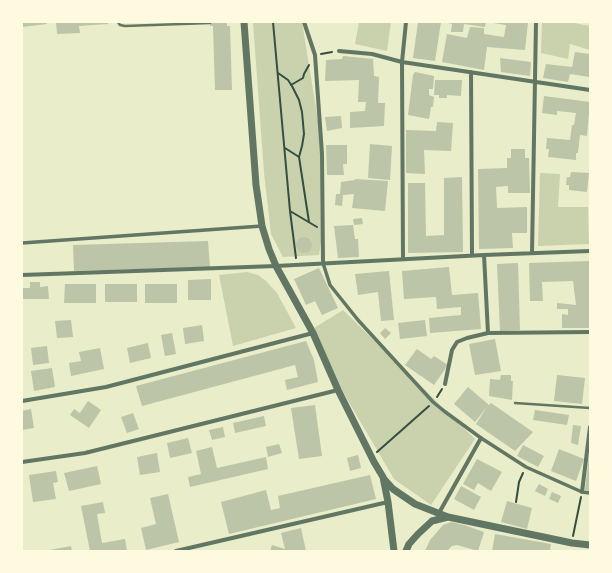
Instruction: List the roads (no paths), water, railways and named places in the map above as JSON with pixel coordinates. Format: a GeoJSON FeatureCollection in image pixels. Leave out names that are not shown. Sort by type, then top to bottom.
{"type":"FeatureCollection","features":[{"type":"Feature","properties":{"kind":"street"},"geometry":{"type":"LineString","coordinates":[[244,22],[256,185],[262,226],[269,249],[276,266],[313,333],[338,390],[383,477],[393,489],[415,504],[448,517],[572,543],[590,545]]}},
{"type":"Feature","properties":{"kind":"street"},"geometry":{"type":"LineString","coordinates":[[304,22],[315,54],[322,154],[323,263],[330,285],[358,320],[433,402],[444,411],[481,438],[526,466],[582,492],[590,493]]}},
{"type":"Feature","properties":{"kind":"street"},"geometry":{"type":"LineString","coordinates":[[403,259],[402,62],[406,22]]}},
{"type":"Feature","properties":{"kind":"street"},"geometry":{"type":"LineString","coordinates":[[532,253],[536,22]]}},
{"type":"Feature","properties":{"kind":"street"},"geometry":{"type":"LineString","coordinates":[[339,51],[372,54],[402,62],[590,90]]}},
{"type":"Feature","properties":{"kind":"street"},"geometry":{"type":"LineString","coordinates":[[471,72],[472,256]]}},
{"type":"Feature","properties":{"kind":"street"},"geometry":{"type":"LineString","coordinates":[[22,243],[262,226]]}},
{"type":"Feature","properties":{"kind":"street"},"geometry":{"type":"LineString","coordinates":[[22,275],[276,266],[590,251]]}},
{"type":"Feature","properties":{"kind":"street"},"geometry":{"type":"LineString","coordinates":[[484,255],[488,333]]}},
{"type":"Feature","properties":{"kind":"street"},"geometry":{"type":"LineString","coordinates":[[445,384],[452,350],[457,342],[466,338],[488,333],[590,332]]}},
{"type":"Feature","properties":{"kind":"street"},"geometry":{"type":"LineString","coordinates":[[22,402],[106,387],[313,333]]}},
{"type":"Feature","properties":{"kind":"street"},"geometry":{"type":"LineString","coordinates":[[22,462],[85,453],[338,390]]}},
{"type":"Feature","properties":{"kind":"street"},"geometry":{"type":"LineString","coordinates":[[582,492],[590,427]]}},
{"type":"Feature","properties":{"kind":"street"},"geometry":{"type":"LineString","coordinates":[[439,513],[481,438]]}},
{"type":"Feature","properties":{"kind":"street"},"geometry":{"type":"LineString","coordinates":[[383,477],[388,502],[394,551]]}},
{"type":"Feature","properties":{"kind":"street"},"geometry":{"type":"LineString","coordinates":[[176,551],[188,550],[388,502]]}},
{"type":"Feature","properties":{"kind":"street"},"geometry":{"type":"LineString","coordinates":[[406,551],[409,544],[432,521],[448,517]]}},
{"type":"Feature","properties":{"kind":"lane"},"geometry":{"type":"LineString","coordinates":[[118,22],[120,25],[125,26],[210,23]]}},
{"type":"Feature","properties":{"kind":"lane"},"geometry":{"type":"LineString","coordinates":[[515,402],[590,408]]}}]}
